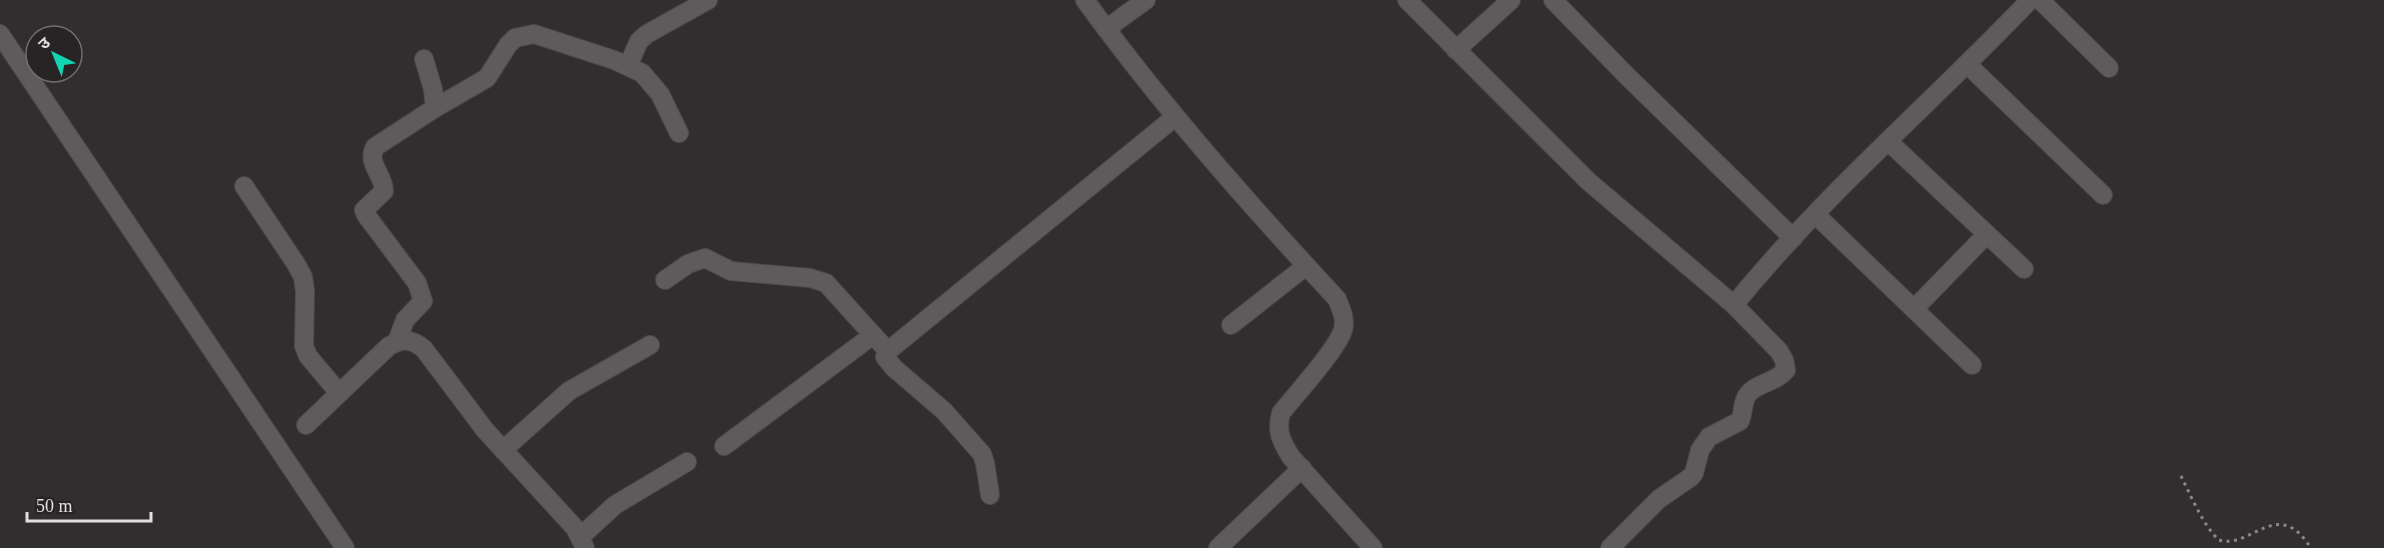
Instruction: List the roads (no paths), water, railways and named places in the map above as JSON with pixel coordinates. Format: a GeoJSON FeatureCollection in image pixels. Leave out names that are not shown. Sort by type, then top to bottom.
{"type":"FeatureCollection","features":[{"type":"Feature","properties":{"kind":"street"},"geometry":{"type":"LineString","coordinates":[[628,66],[639,42],[647,34],[708,0]]}},
{"type":"Feature","properties":{"kind":"street"},"geometry":{"type":"LineString","coordinates":[[1085,0],[1175,117],[1250,205],[1337,299],[1343,314],[1343,329],[1337,343],[1281,413],[1278,426],[1281,442],[1373,548]]}},
{"type":"Feature","properties":{"kind":"street"},"geometry":{"type":"LineString","coordinates":[[1106,29],[1146,0]]}},
{"type":"Feature","properties":{"kind":"street"},"geometry":{"type":"LineString","coordinates":[[1407,0],[1588,181],[1734,305],[1779,351],[1784,360],[1786,370],[1779,379],[1754,388],[1748,393],[1740,421],[1704,442],[1691,477],[1659,499],[1610,548]]}},
{"type":"Feature","properties":{"kind":"street"},"geometry":{"type":"LineString","coordinates":[[1456,50],[1511,0]]}},
{"type":"Feature","properties":{"kind":"street"},"geometry":{"type":"LineString","coordinates":[[1552,0],[1793,238]]}},
{"type":"Feature","properties":{"kind":"street"},"geometry":{"type":"LineString","coordinates":[[1734,305],[1793,238],[1968,65],[2030,0]]}},
{"type":"Feature","properties":{"kind":"street"},"geometry":{"type":"LineString","coordinates":[[2040,0],[2109,68]]}},
{"type":"Feature","properties":{"kind":"street"},"geometry":{"type":"LineString","coordinates":[[0,34],[345,548]]}},
{"type":"Feature","properties":{"kind":"street"},"geometry":{"type":"LineString","coordinates":[[397,342],[405,320],[423,300],[422,293],[364,210],[384,191],[384,184],[372,160],[372,153],[375,147],[487,78],[515,38],[525,35],[543,37],[642,72],[653,84],[679,133]]}},
{"type":"Feature","properties":{"kind":"street"},"geometry":{"type":"LineString","coordinates":[[424,59],[433,89],[435,108]]}},
{"type":"Feature","properties":{"kind":"street"},"geometry":{"type":"LineString","coordinates":[[1968,65],[2103,195]]}},
{"type":"Feature","properties":{"kind":"street"},"geometry":{"type":"LineString","coordinates":[[990,495],[986,463],[982,454],[944,411],[894,368],[885,357],[888,351],[1175,117]]}},
{"type":"Feature","properties":{"kind":"street"},"geometry":{"type":"LineString","coordinates":[[1889,142],[2024,269]]}},
{"type":"Feature","properties":{"kind":"street"},"geometry":{"type":"LineString","coordinates":[[244,186],[297,264],[303,277],[304,346],[308,356],[339,393]]}},
{"type":"Feature","properties":{"kind":"street"},"geometry":{"type":"LineString","coordinates":[[1816,215],[1972,365]]}},
{"type":"Feature","properties":{"kind":"street"},"geometry":{"type":"LineString","coordinates":[[1914,309],[1987,234]]}},
{"type":"Feature","properties":{"kind":"street"},"geometry":{"type":"LineString","coordinates":[[664,280],[688,264],[705,258],[732,271],[810,278],[826,283],[888,351]]}},
{"type":"Feature","properties":{"kind":"street"},"geometry":{"type":"LineString","coordinates":[[1231,325],[1306,266]]}},
{"type":"Feature","properties":{"kind":"street"},"geometry":{"type":"LineString","coordinates":[[724,446],[873,335]]}},
{"type":"Feature","properties":{"kind":"street"},"geometry":{"type":"LineString","coordinates":[[306,424],[389,346],[406,340],[415,341],[424,349],[468,410],[575,528],[583,543]]}},
{"type":"Feature","properties":{"kind":"street"},"geometry":{"type":"LineString","coordinates":[[503,450],[569,390],[650,345]]}},
{"type":"Feature","properties":{"kind":"street"},"geometry":{"type":"LineString","coordinates":[[583,543],[597,520],[615,505],[687,462]]}},
{"type":"Feature","properties":{"kind":"street"},"geometry":{"type":"LineString","coordinates":[[1218,548],[1302,468]]}}]}
